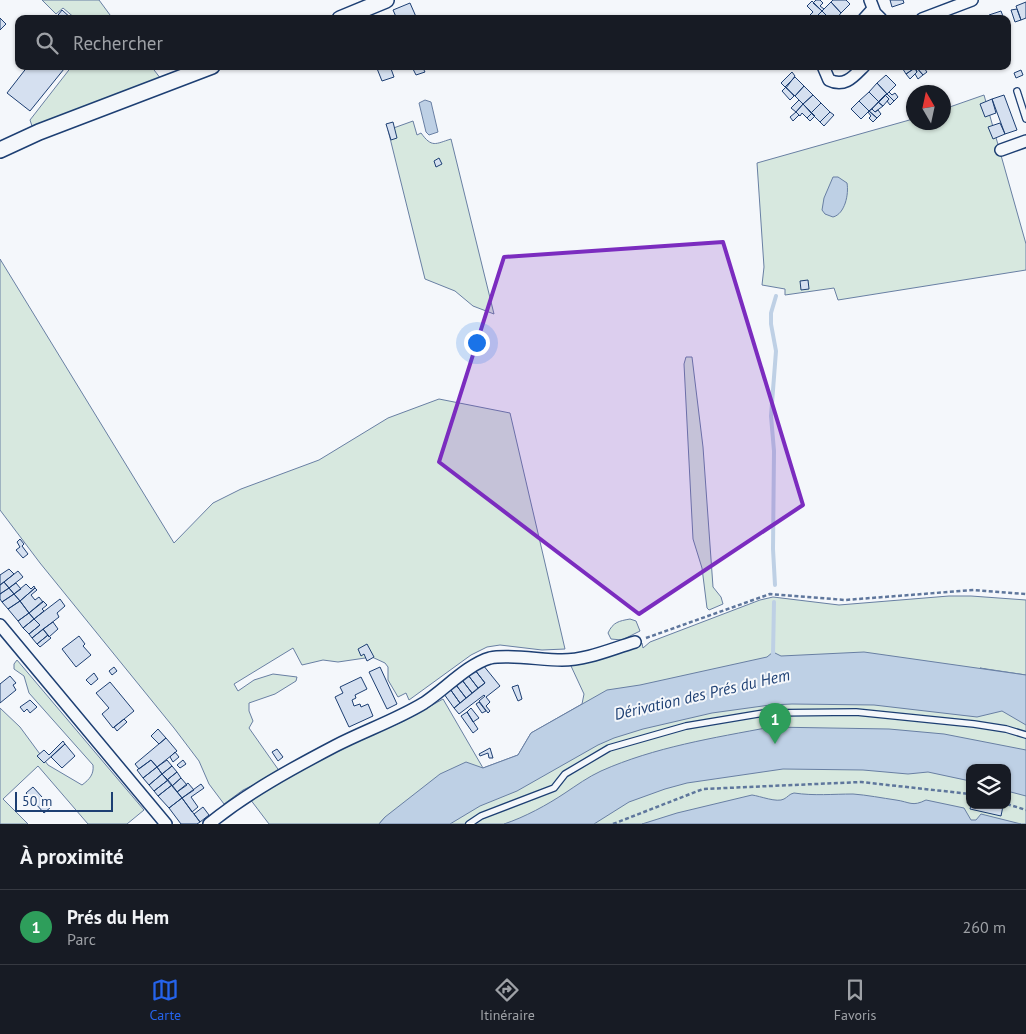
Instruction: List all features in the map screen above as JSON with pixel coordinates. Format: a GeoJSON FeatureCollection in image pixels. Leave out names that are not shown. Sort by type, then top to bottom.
{"type":"FeatureCollection","features":[{"type":"Feature","properties":{"kind":"street"},"geometry":{"type":"LineString","coordinates":[[350,15],[386,0]]}},
{"type":"Feature","properties":{"kind":"street"},"geometry":{"type":"LineString","coordinates":[[933,15],[972,0]]}},
{"type":"Feature","properties":{"kind":"street"},"geometry":{"type":"LineString","coordinates":[[872,4],[879,15]]}},
{"type":"Feature","properties":{"kind":"street"},"geometry":{"type":"LineString","coordinates":[[0,150],[39,132],[202,70]]}},
{"type":"Feature","properties":{"kind":"street"},"geometry":{"type":"LineString","coordinates":[[825,70],[829,80],[835,84],[847,82],[860,70]]}},
{"type":"Feature","properties":{"kind":"street"},"geometry":{"type":"LineString","coordinates":[[1001,150],[1026,141]]}},
{"type":"Feature","properties":{"kind":"street"},"geometry":{"type":"LineString","coordinates":[[0,625],[166,824]]}},
{"type":"Feature","properties":{"kind":"street"},"geometry":{"type":"LineString","coordinates":[[209,824],[241,799],[326,751],[423,703],[477,663],[491,658],[505,657],[561,660],[581,659],[635,642]]}},
{"type":"Feature","properties":{"kind":"lane"},"geometry":{"type":"LineString","coordinates":[[1017,91],[1026,118]]}},
{"type":"Feature","properties":{"kind":"lane"},"geometry":{"type":"LineString","coordinates":[[469,824],[481,816],[554,788],[565,774],[609,748],[686,726],[764,713],[856,712],[974,724],[1006,729],[1026,735]]}},
{"type":"Feature","properties":{"kind":"path"},"geometry":{"type":"LineString","coordinates":[[635,642],[770,594],[845,600],[974,590],[1026,594]]}},
{"type":"Feature","properties":{"kind":"path"},"geometry":{"type":"LineString","coordinates":[[613,824],[703,789],[861,782],[966,794]]}},
{"type":"Feature","properties":{"kind":"path"},"geometry":{"type":"LineString","coordinates":[[1011,805],[1026,810]]}},
{"type":"Feature","properties":{"kind":"highlighted area"},"geometry":{"type":"Polygon","coordinates":[[[723,242],[803,505],[639,614],[439,462],[504,257],[723,242]]]}},
{"type":"Feature","properties":{"kind":"shaded area"},"geometry":{"type":"Polygon","coordinates":[[[42,0],[99,0],[110,15],[71,15],[63,8],[56,14],[42,0]]]}},
{"type":"Feature","properties":{"kind":"shaded area"},"geometry":{"type":"Polygon","coordinates":[[[69,70],[154,70],[161,79],[32,126],[30,120],[69,70]]]}},
{"type":"Feature","properties":{"kind":"shaded area"},"geometry":{"type":"Polygon","coordinates":[[[984,95],[1026,244],[1026,270],[838,300],[834,288],[785,295],[785,289],[762,285],[764,267],[757,163],[906,121],[906,130],[951,130],[951,107],[984,95]]]}},
{"type":"Feature","properties":{"kind":"shaded area"},"geometry":{"type":"Polygon","coordinates":[[[413,121],[417,135],[421,133],[431,143],[434,144],[451,139],[494,314],[473,306],[455,291],[425,279],[388,130],[413,121]]]}},
{"type":"Feature","properties":{"kind":"shaded area"},"geometry":{"type":"Polygon","coordinates":[[[0,259],[174,543],[213,503],[241,489],[319,460],[388,418],[439,399],[510,413],[565,649],[542,650],[500,645],[487,647],[471,655],[409,700],[406,693],[398,697],[388,680],[388,667],[385,663],[372,657],[338,662],[323,660],[302,665],[293,648],[234,684],[238,691],[254,680],[273,674],[297,677],[296,681],[275,694],[249,703],[249,711],[253,721],[249,728],[280,772],[243,790],[224,804],[209,784],[199,761],[174,728],[40,563],[0,510],[0,259]]]}},
{"type":"Feature","properties":{"kind":"shaded area"},"geometry":{"type":"Polygon","coordinates":[[[686,357],[692,357],[703,447],[713,587],[721,597],[723,604],[709,610],[707,608],[702,568],[693,539],[684,364],[686,357]]]}},
{"type":"Feature","properties":{"kind":"shaded area"},"geometry":{"type":"Polygon","coordinates":[[[949,596],[1026,600],[1026,675],[980,668],[1026,679],[1026,824],[381,824],[385,817],[379,824],[269,824],[250,799],[338,750],[404,721],[443,699],[483,768],[518,755],[531,733],[582,704],[584,694],[571,666],[642,643],[643,648],[650,642],[760,600],[773,597],[839,605],[949,596]]]}},
{"type":"Feature","properties":{"kind":"shaded area"},"geometry":{"type":"Polygon","coordinates":[[[630,619],[636,621],[640,631],[622,640],[611,639],[608,633],[612,626],[620,621],[630,619]]]}},
{"type":"Feature","properties":{"kind":"shaded area"},"geometry":{"type":"Polygon","coordinates":[[[17,660],[144,810],[127,824],[88,824],[38,766],[3,799],[28,824],[0,824],[0,708],[20,727],[48,765],[82,785],[91,776],[93,771],[93,765],[29,693],[24,676],[14,669],[14,664],[17,660]]]}},
{"type":"Feature","properties":{"kind":"water"},"geometry":{"type":"Polygon","coordinates":[[[425,100],[431,102],[438,132],[429,135],[426,132],[419,103],[425,100]]]}},
{"type":"Feature","properties":{"kind":"water"},"geometry":{"type":"Polygon","coordinates":[[[833,177],[838,177],[847,183],[847,198],[841,212],[833,217],[825,214],[822,210],[824,198],[833,177]]]}},
{"type":"Feature","properties":{"kind":"water","name":"Dérivation des Prés du Hem"},"geometry":{"type":"Polygon","coordinates":[[[773,652],[781,656],[864,652],[1026,675],[1026,725],[1002,711],[977,717],[874,705],[770,705],[712,713],[643,729],[614,738],[598,745],[517,791],[480,806],[450,824],[379,824],[385,817],[440,774],[466,762],[483,768],[518,755],[531,733],[607,690],[640,685],[767,657],[773,652]]]}},
{"type":"Feature","properties":{"kind":"water"},"geometry":{"type":"Polygon","coordinates":[[[771,727],[889,729],[944,734],[1026,750],[1026,796],[1011,792],[1011,764],[966,764],[966,780],[928,772],[908,774],[863,770],[783,769],[687,783],[665,789],[629,802],[594,824],[504,824],[536,810],[601,771],[621,763],[663,749],[771,727]]]}},
{"type":"Feature","properties":{"kind":"water"},"geometry":{"type":"Polygon","coordinates":[[[794,793],[816,795],[858,794],[914,804],[926,800],[964,808],[971,820],[976,820],[981,814],[1021,824],[642,824],[677,813],[752,795],[781,800],[794,793]]]}},
{"type":"Feature","properties":{"kind":"building"},"geometry":{"type":"Polygon","coordinates":[[[816,0],[820,0],[823,3],[820,6],[824,9],[822,11],[813,3],[816,0]]]}},
{"type":"Feature","properties":{"kind":"building"},"geometry":{"type":"Polygon","coordinates":[[[833,0],[846,0],[850,4],[841,13],[831,2],[833,0]]]}},
{"type":"Feature","properties":{"kind":"building"},"geometry":{"type":"Polygon","coordinates":[[[890,0],[903,0],[904,3],[892,7],[890,0]]]}},
{"type":"Feature","properties":{"kind":"building"},"geometry":{"type":"Polygon","coordinates":[[[812,1],[822,11],[818,15],[810,15],[813,12],[807,6],[812,1]]]}},
{"type":"Feature","properties":{"kind":"building"},"geometry":{"type":"Polygon","coordinates":[[[831,2],[841,13],[839,15],[826,15],[822,11],[831,2]]]}},
{"type":"Feature","properties":{"kind":"building"},"geometry":{"type":"Polygon","coordinates":[[[1026,2],[1026,18],[1021,20],[1016,6],[1026,2]]]}},
{"type":"Feature","properties":{"kind":"building"},"geometry":{"type":"Polygon","coordinates":[[[410,3],[415,15],[395,15],[393,10],[410,3]]]}},
{"type":"Feature","properties":{"kind":"building"},"geometry":{"type":"Polygon","coordinates":[[[1017,9],[1021,20],[1015,22],[1011,10],[1017,9]]]}},
{"type":"Feature","properties":{"kind":"building"},"geometry":{"type":"Polygon","coordinates":[[[62,10],[68,15],[58,15],[62,10]]]}},
{"type":"Feature","properties":{"kind":"building"},"geometry":{"type":"Polygon","coordinates":[[[822,11],[826,15],[818,15],[822,11]]]}},
{"type":"Feature","properties":{"kind":"building"},"geometry":{"type":"Polygon","coordinates":[[[1001,11],[1002,15],[989,15],[1001,11]]]}},
{"type":"Feature","properties":{"kind":"building"},"geometry":{"type":"Polygon","coordinates":[[[0,18],[6,24],[0,30],[0,18]]]}},
{"type":"Feature","properties":{"kind":"building"},"geometry":{"type":"Polygon","coordinates":[[[25,70],[63,70],[30,111],[7,93],[25,70]]]}},
{"type":"Feature","properties":{"kind":"building"},"geometry":{"type":"Polygon","coordinates":[[[378,70],[391,70],[394,77],[382,81],[378,70]]]}},
{"type":"Feature","properties":{"kind":"building"},"geometry":{"type":"Polygon","coordinates":[[[414,70],[424,70],[425,72],[416,75],[414,70]]]}},
{"type":"Feature","properties":{"kind":"building"},"geometry":{"type":"Polygon","coordinates":[[[904,70],[912,70],[906,74],[904,70]]]}},
{"type":"Feature","properties":{"kind":"building"},"geometry":{"type":"Polygon","coordinates":[[[912,70],[917,72],[910,79],[906,74],[912,70]]]}},
{"type":"Feature","properties":{"kind":"building"},"geometry":{"type":"Polygon","coordinates":[[[916,70],[919,70],[923,75],[918,79],[915,74],[916,70]]]}},
{"type":"Feature","properties":{"kind":"building"},"geometry":{"type":"Polygon","coordinates":[[[919,70],[926,70],[927,72],[923,75],[919,70]]]}},
{"type":"Feature","properties":{"kind":"building"},"geometry":{"type":"Polygon","coordinates":[[[1021,70],[1023,75],[1016,78],[1014,73],[1021,70]]]}},
{"type":"Feature","properties":{"kind":"building"},"geometry":{"type":"Polygon","coordinates":[[[792,72],[795,76],[786,88],[781,83],[792,72]]]}},
{"type":"Feature","properties":{"kind":"building"},"geometry":{"type":"Polygon","coordinates":[[[886,75],[896,85],[887,94],[877,83],[886,75]]]}},
{"type":"Feature","properties":{"kind":"building"},"geometry":{"type":"Polygon","coordinates":[[[795,77],[804,86],[795,96],[785,87],[795,77]]]}},
{"type":"Feature","properties":{"kind":"building"},"geometry":{"type":"Polygon","coordinates":[[[877,83],[887,94],[879,102],[869,92],[877,83]]]}},
{"type":"Feature","properties":{"kind":"building"},"geometry":{"type":"Polygon","coordinates":[[[804,86],[813,95],[803,104],[795,96],[804,86]]]}},
{"type":"Feature","properties":{"kind":"building"},"geometry":{"type":"Polygon","coordinates":[[[786,87],[794,96],[790,100],[782,91],[786,87]]]}},
{"type":"Feature","properties":{"kind":"building"},"geometry":{"type":"Polygon","coordinates":[[[869,92],[879,102],[869,111],[859,101],[869,92]]]}},
{"type":"Feature","properties":{"kind":"building"},"geometry":{"type":"Polygon","coordinates":[[[889,92],[892,95],[895,93],[898,97],[894,101],[887,94],[889,92]]]}},
{"type":"Feature","properties":{"kind":"building"},"geometry":{"type":"Polygon","coordinates":[[[887,94],[894,101],[890,105],[887,101],[889,99],[885,95],[887,94]]]}},
{"type":"Feature","properties":{"kind":"building"},"geometry":{"type":"Polygon","coordinates":[[[813,95],[821,103],[811,113],[803,104],[813,95]]]}},
{"type":"Feature","properties":{"kind":"building"},"geometry":{"type":"Polygon","coordinates":[[[885,95],[889,99],[883,106],[878,102],[885,95]]]}},
{"type":"Feature","properties":{"kind":"building"},"geometry":{"type":"Polygon","coordinates":[[[1004,95],[1017,130],[1005,134],[992,99],[1004,95]]]}},
{"type":"Feature","properties":{"kind":"building"},"geometry":{"type":"Polygon","coordinates":[[[992,99],[996,113],[985,117],[980,104],[992,99]]]}},
{"type":"Feature","properties":{"kind":"building"},"geometry":{"type":"Polygon","coordinates":[[[799,100],[803,104],[796,112],[791,108],[799,100]]]}},
{"type":"Feature","properties":{"kind":"building"},"geometry":{"type":"Polygon","coordinates":[[[859,101],[869,111],[861,119],[851,109],[859,101]]]}},
{"type":"Feature","properties":{"kind":"building"},"geometry":{"type":"Polygon","coordinates":[[[878,102],[883,106],[875,112],[872,109],[878,102]]]}},
{"type":"Feature","properties":{"kind":"building"},"geometry":{"type":"Polygon","coordinates":[[[821,103],[830,112],[820,122],[811,113],[821,103]]]}},
{"type":"Feature","properties":{"kind":"building"},"geometry":{"type":"Polygon","coordinates":[[[803,104],[812,113],[807,118],[802,113],[800,116],[796,112],[803,104]]]}},
{"type":"Feature","properties":{"kind":"building"},"geometry":{"type":"Polygon","coordinates":[[[872,109],[875,112],[878,110],[881,114],[877,118],[869,111],[872,109]]]}},
{"type":"Feature","properties":{"kind":"building"},"geometry":{"type":"Polygon","coordinates":[[[869,111],[877,118],[873,122],[869,118],[871,116],[869,111]]]}},
{"type":"Feature","properties":{"kind":"building"},"geometry":{"type":"Polygon","coordinates":[[[796,112],[799,115],[793,121],[790,117],[796,112]]]}},
{"type":"Feature","properties":{"kind":"building"},"geometry":{"type":"Polygon","coordinates":[[[830,112],[834,115],[824,126],[820,122],[830,112]]]}},
{"type":"Feature","properties":{"kind":"building"},"geometry":{"type":"Polygon","coordinates":[[[812,113],[815,116],[810,121],[807,118],[812,113]]]}},
{"type":"Feature","properties":{"kind":"building"},"geometry":{"type":"Polygon","coordinates":[[[393,122],[397,138],[391,140],[386,124],[393,122]]]}},
{"type":"Feature","properties":{"kind":"building"},"geometry":{"type":"Polygon","coordinates":[[[1000,123],[1005,134],[993,139],[988,127],[1000,123]]]}},
{"type":"Feature","properties":{"kind":"building"},"geometry":{"type":"Polygon","coordinates":[[[439,158],[442,164],[436,167],[434,161],[439,158]]]}},
{"type":"Feature","properties":{"kind":"building"},"geometry":{"type":"Polygon","coordinates":[[[808,280],[809,289],[801,290],[800,281],[808,280]]]}},
{"type":"Feature","properties":{"kind":"building"},"geometry":{"type":"Polygon","coordinates":[[[20,539],[24,544],[22,546],[28,554],[23,558],[16,550],[20,547],[17,542],[20,539]]]}},
{"type":"Feature","properties":{"kind":"building"},"geometry":{"type":"Polygon","coordinates":[[[9,569],[14,574],[0,585],[0,575],[9,569]]]}},
{"type":"Feature","properties":{"kind":"building"},"geometry":{"type":"Polygon","coordinates":[[[18,571],[23,577],[9,588],[4,582],[18,571]]]}},
{"type":"Feature","properties":{"kind":"building"},"geometry":{"type":"Polygon","coordinates":[[[4,582],[9,588],[0,594],[0,585],[4,582]]]}},
{"type":"Feature","properties":{"kind":"building"},"geometry":{"type":"Polygon","coordinates":[[[16,583],[21,589],[14,594],[9,588],[16,583]]]}},
{"type":"Feature","properties":{"kind":"building"},"geometry":{"type":"Polygon","coordinates":[[[26,584],[31,589],[34,586],[35,588],[20,601],[14,594],[26,584]]]}},
{"type":"Feature","properties":{"kind":"building"},"geometry":{"type":"Polygon","coordinates":[[[9,588],[14,594],[2,602],[0,594],[9,588]]]}},
{"type":"Feature","properties":{"kind":"building"},"geometry":{"type":"Polygon","coordinates":[[[35,588],[37,590],[31,595],[35,600],[39,597],[43,602],[29,613],[20,601],[35,588]]]}},
{"type":"Feature","properties":{"kind":"building"},"geometry":{"type":"Polygon","coordinates":[[[14,594],[20,601],[8,609],[2,602],[14,594]]]}},
{"type":"Feature","properties":{"kind":"building"},"geometry":{"type":"Polygon","coordinates":[[[60,599],[65,606],[57,613],[59,617],[32,638],[29,634],[40,625],[34,619],[60,599]]]}},
{"type":"Feature","properties":{"kind":"building"},"geometry":{"type":"Polygon","coordinates":[[[20,601],[29,613],[18,621],[8,609],[20,601]]]}},
{"type":"Feature","properties":{"kind":"building"},"geometry":{"type":"Polygon","coordinates":[[[43,601],[47,605],[42,609],[44,611],[34,619],[29,613],[43,601]]]}},
{"type":"Feature","properties":{"kind":"building"},"geometry":{"type":"Polygon","coordinates":[[[29,613],[34,619],[23,628],[18,621],[29,613]]]}},
{"type":"Feature","properties":{"kind":"building"},"geometry":{"type":"Polygon","coordinates":[[[34,619],[40,625],[29,634],[23,628],[34,619]]]}},
{"type":"Feature","properties":{"kind":"building"},"geometry":{"type":"Polygon","coordinates":[[[53,622],[58,629],[49,637],[43,629],[53,622]]]}},
{"type":"Feature","properties":{"kind":"building"},"geometry":{"type":"Polygon","coordinates":[[[43,629],[48,635],[37,644],[32,638],[43,629]]]}},
{"type":"Feature","properties":{"kind":"building"},"geometry":{"type":"Polygon","coordinates":[[[48,635],[51,638],[40,647],[37,644],[48,635]]]}},
{"type":"Feature","properties":{"kind":"building"},"geometry":{"type":"Polygon","coordinates":[[[79,636],[85,644],[83,646],[91,655],[76,667],[62,649],[79,636]]]}},
{"type":"Feature","properties":{"kind":"building"},"geometry":{"type":"Polygon","coordinates":[[[367,644],[374,657],[367,661],[364,654],[361,656],[358,649],[367,644]]]}},
{"type":"Feature","properties":{"kind":"building"},"geometry":{"type":"Polygon","coordinates":[[[483,665],[500,686],[486,697],[490,702],[486,706],[490,711],[488,713],[479,701],[484,695],[459,714],[454,708],[485,683],[475,670],[483,665]]]}},
{"type":"Feature","properties":{"kind":"building"},"geometry":{"type":"Polygon","coordinates":[[[114,667],[117,671],[112,675],[109,671],[114,667]]]}},
{"type":"Feature","properties":{"kind":"building"},"geometry":{"type":"Polygon","coordinates":[[[380,667],[397,704],[387,709],[369,672],[380,667]]]}},
{"type":"Feature","properties":{"kind":"building"},"geometry":{"type":"Polygon","coordinates":[[[475,670],[485,683],[478,688],[468,675],[475,670]]]}},
{"type":"Feature","properties":{"kind":"building"},"geometry":{"type":"Polygon","coordinates":[[[94,673],[98,679],[91,685],[86,680],[94,673]]]}},
{"type":"Feature","properties":{"kind":"building"},"geometry":{"type":"Polygon","coordinates":[[[468,675],[478,688],[472,693],[462,680],[468,675]]]}},
{"type":"Feature","properties":{"kind":"building"},"geometry":{"type":"Polygon","coordinates":[[[10,676],[16,683],[13,685],[16,690],[0,703],[0,684],[10,676]]]}},
{"type":"Feature","properties":{"kind":"building"},"geometry":{"type":"Polygon","coordinates":[[[361,677],[367,689],[355,695],[356,698],[352,700],[354,706],[360,704],[361,707],[368,704],[373,716],[349,727],[335,697],[343,693],[340,687],[361,677]]]}},
{"type":"Feature","properties":{"kind":"building"},"geometry":{"type":"Polygon","coordinates":[[[462,680],[472,693],[466,698],[456,685],[462,680]]]}},
{"type":"Feature","properties":{"kind":"building"},"geometry":{"type":"Polygon","coordinates":[[[110,682],[134,711],[113,728],[102,714],[109,708],[96,693],[110,682]]]}},
{"type":"Feature","properties":{"kind":"building"},"geometry":{"type":"Polygon","coordinates":[[[456,685],[466,698],[460,703],[450,689],[456,685]]]}},
{"type":"Feature","properties":{"kind":"building"},"geometry":{"type":"Polygon","coordinates":[[[518,685],[522,699],[518,701],[512,687],[518,685]]]}},
{"type":"Feature","properties":{"kind":"building"},"geometry":{"type":"Polygon","coordinates":[[[450,689],[460,703],[454,708],[444,694],[450,689]]]}},
{"type":"Feature","properties":{"kind":"building"},"geometry":{"type":"Polygon","coordinates":[[[30,700],[37,707],[30,713],[27,709],[24,712],[20,707],[30,700]]]}},
{"type":"Feature","properties":{"kind":"building"},"geometry":{"type":"Polygon","coordinates":[[[479,702],[486,711],[482,713],[476,704],[479,702]]]}},
{"type":"Feature","properties":{"kind":"building"},"geometry":{"type":"Polygon","coordinates":[[[471,708],[479,718],[473,722],[467,712],[471,708]]]}},
{"type":"Feature","properties":{"kind":"building"},"geometry":{"type":"Polygon","coordinates":[[[467,712],[478,729],[473,733],[461,716],[467,712]]]}},
{"type":"Feature","properties":{"kind":"building"},"geometry":{"type":"Polygon","coordinates":[[[124,719],[127,722],[117,731],[114,727],[124,719]]]}},
{"type":"Feature","properties":{"kind":"building"},"geometry":{"type":"Polygon","coordinates":[[[158,729],[166,738],[159,744],[151,736],[158,729]]]}},
{"type":"Feature","properties":{"kind":"building"},"geometry":{"type":"Polygon","coordinates":[[[166,738],[177,751],[157,767],[151,760],[139,769],[135,764],[166,738]]]}},
{"type":"Feature","properties":{"kind":"building"},"geometry":{"type":"Polygon","coordinates":[[[63,741],[65,744],[44,763],[37,756],[44,750],[49,755],[63,741]]]}},
{"type":"Feature","properties":{"kind":"building"},"geometry":{"type":"Polygon","coordinates":[[[65,744],[75,756],[62,768],[51,757],[65,744]]]}},
{"type":"Feature","properties":{"kind":"building"},"geometry":{"type":"Polygon","coordinates":[[[490,748],[493,758],[489,758],[488,753],[480,756],[479,754],[490,748]]]}},
{"type":"Feature","properties":{"kind":"building"},"geometry":{"type":"Polygon","coordinates":[[[277,749],[283,757],[278,761],[272,752],[277,749]]]}},
{"type":"Feature","properties":{"kind":"building"},"geometry":{"type":"Polygon","coordinates":[[[175,752],[179,757],[173,762],[170,757],[175,752]]]}},
{"type":"Feature","properties":{"kind":"building"},"geometry":{"type":"Polygon","coordinates":[[[151,760],[157,767],[143,778],[137,770],[151,760]]]}},
{"type":"Feature","properties":{"kind":"building"},"geometry":{"type":"Polygon","coordinates":[[[167,760],[172,766],[162,774],[157,767],[167,760]]]}},
{"type":"Feature","properties":{"kind":"building"},"geometry":{"type":"Polygon","coordinates":[[[183,760],[186,764],[180,768],[177,765],[183,760]]]}},
{"type":"Feature","properties":{"kind":"building"},"geometry":{"type":"Polygon","coordinates":[[[172,766],[177,772],[167,780],[162,774],[172,766]]]}},
{"type":"Feature","properties":{"kind":"building"},"geometry":{"type":"Polygon","coordinates":[[[157,767],[162,774],[149,785],[143,778],[157,767]]]}},
{"type":"Feature","properties":{"kind":"building"},"geometry":{"type":"Polygon","coordinates":[[[177,772],[181,778],[172,786],[167,780],[177,772]]]}},
{"type":"Feature","properties":{"kind":"building"},"geometry":{"type":"Polygon","coordinates":[[[162,774],[168,780],[154,791],[149,785],[162,774]]]}},
{"type":"Feature","properties":{"kind":"building"},"geometry":{"type":"Polygon","coordinates":[[[181,778],[187,785],[177,792],[172,786],[181,778]]]}},
{"type":"Feature","properties":{"kind":"building"},"geometry":{"type":"Polygon","coordinates":[[[168,780],[172,785],[158,796],[154,791],[168,780]]]}},
{"type":"Feature","properties":{"kind":"building"},"geometry":{"type":"Polygon","coordinates":[[[188,783],[194,790],[182,798],[177,792],[188,783]]]}},
{"type":"Feature","properties":{"kind":"building"},"geometry":{"type":"Polygon","coordinates":[[[201,784],[204,788],[191,797],[198,807],[192,812],[182,798],[201,784]]]}},
{"type":"Feature","properties":{"kind":"building"},"geometry":{"type":"Polygon","coordinates":[[[172,785],[182,798],[169,808],[158,796],[172,785]]]}},
{"type":"Feature","properties":{"kind":"building"},"geometry":{"type":"Polygon","coordinates":[[[33,787],[51,807],[44,813],[26,793],[33,787]]]}},
{"type":"Feature","properties":{"kind":"building"},"geometry":{"type":"Polygon","coordinates":[[[182,798],[200,822],[197,824],[181,824],[169,808],[182,798]]]}},
{"type":"Feature","properties":{"kind":"building"},"geometry":{"type":"Polygon","coordinates":[[[203,807],[209,815],[200,822],[194,814],[203,807]]]}},
{"type":"Feature","properties":{"kind":"building"},"geometry":{"type":"Polygon","coordinates":[[[970,809],[1002,809],[1001,816],[970,809]]]}},
{"type":"Feature","properties":{"kind":"waterway"},"geometry":{"type":"LineString","coordinates":[[775,585],[773,549],[774,451],[771,416],[776,351],[771,313],[776,296]]}},
{"type":"Feature","properties":{"kind":"waterway"},"geometry":{"type":"LineString","coordinates":[[773,655],[774,602]]}},
{"type":"Feature","properties":{"kind":"place","name":"Prés du Hem"},"geometry":{"type":"Point","coordinates":[775,744]}}]}
